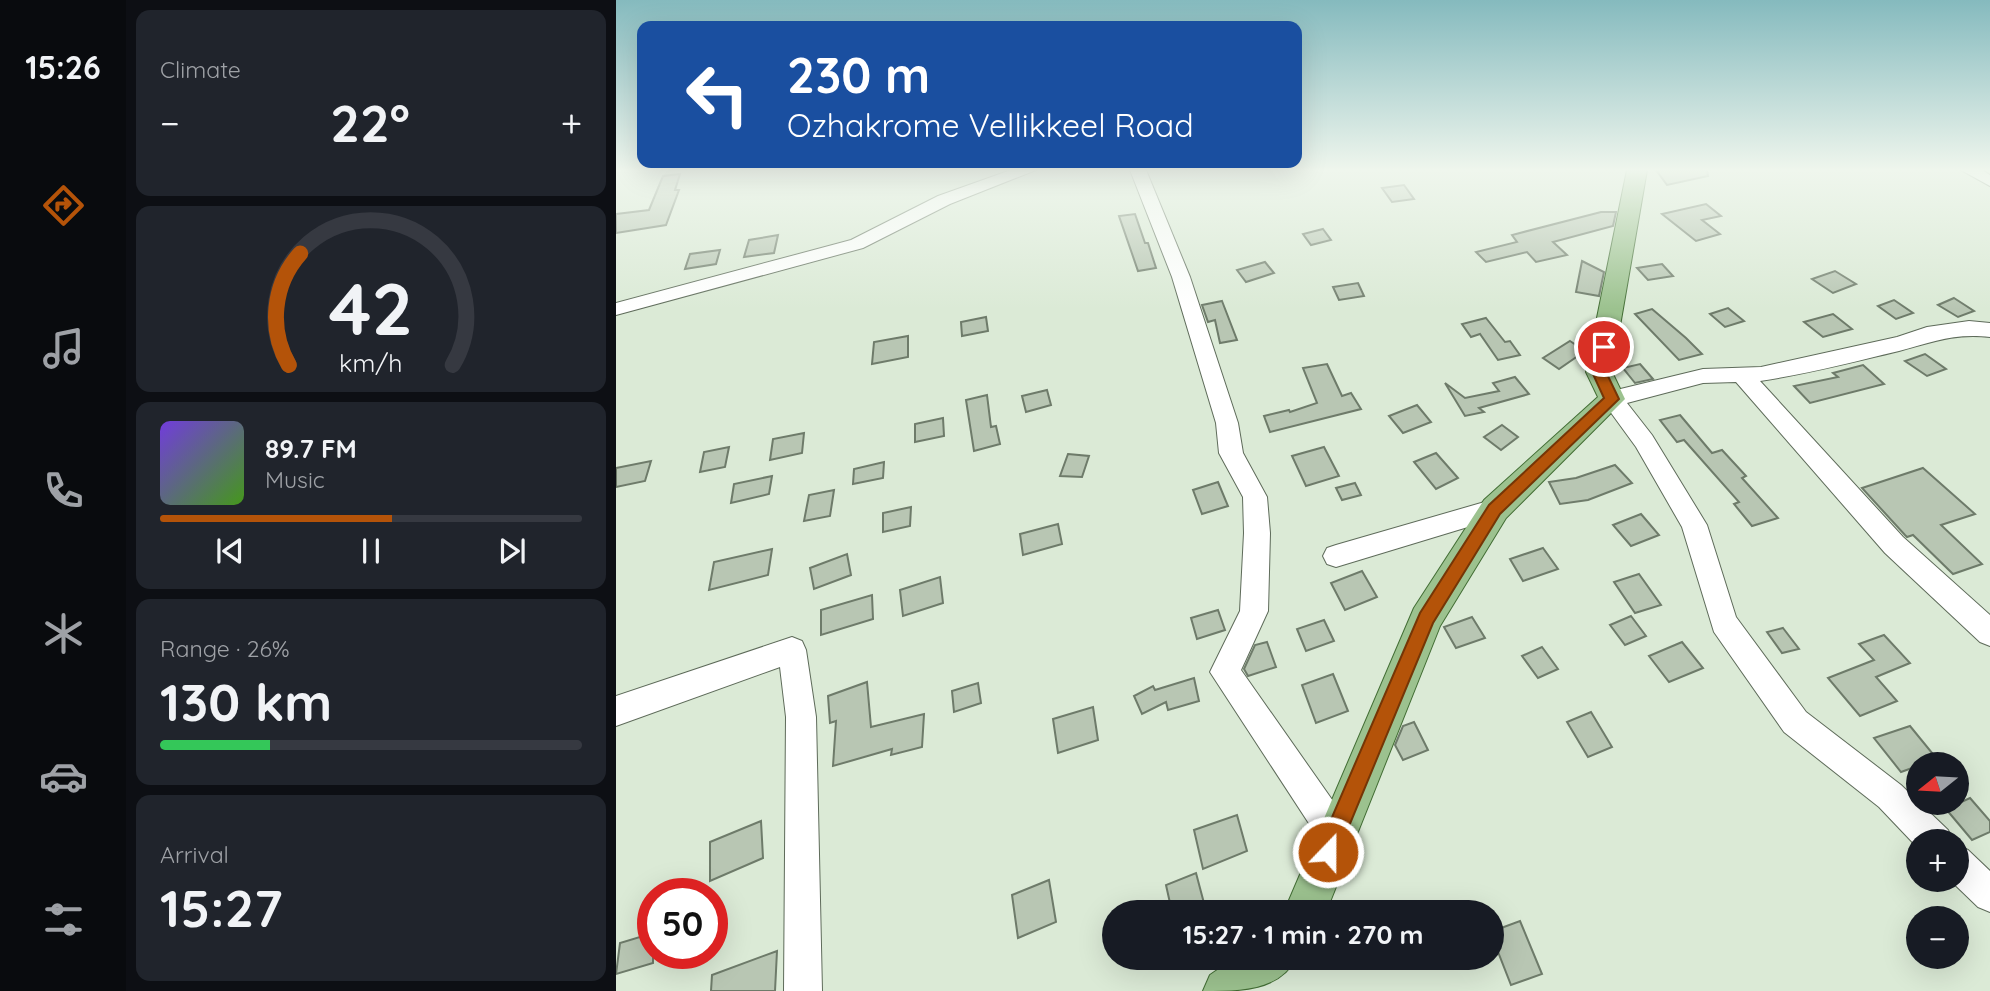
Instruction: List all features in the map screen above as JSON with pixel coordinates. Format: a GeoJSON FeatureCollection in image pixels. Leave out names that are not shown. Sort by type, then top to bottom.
{"type":"FeatureCollection","features":[{"type":"Feature","properties":{"kind":"main road"},"geometry":{"type":"LineString","coordinates":[[1310,900],[1335,832],[1426,619],[1494,509],[1612,399],[1599,372],[1628,216]]}},
{"type":"Feature","properties":{"kind":"main road"},"geometry":{"type":"LineString","coordinates":[[1226,991],[1256,970]]}},
{"type":"Feature","properties":{"kind":"street"},"geometry":{"type":"LineString","coordinates":[[616,309],[857,244],[912,216]]}},
{"type":"Feature","properties":{"kind":"street"},"geometry":{"type":"LineString","coordinates":[[1157,216],[1181,277],[1217,389],[1227,423],[1231,453],[1255,497],[1257,533],[1254,611],[1225,672],[1335,832]]}},
{"type":"Feature","properties":{"kind":"street"},"geometry":{"type":"LineString","coordinates":[[1923,829],[1890,796],[1795,722],[1724,623],[1694,525],[1644,440],[1612,399],[1703,376],[1808,365],[1927,334],[1969,328],[1990,330]]}},
{"type":"Feature","properties":{"kind":"street"},"geometry":{"type":"LineString","coordinates":[[1741,374],[1894,545],[1990,633]]}},
{"type":"Feature","properties":{"kind":"street"},"geometry":{"type":"LineString","coordinates":[[1336,556],[1494,509]]}},
{"type":"Feature","properties":{"kind":"street"},"geometry":{"type":"LineString","coordinates":[[616,711],[792,650],[801,717],[803,991]]}},
{"type":"Feature","properties":{"kind":"street"},"geometry":{"type":"LineString","coordinates":[[1969,875],[1990,895]]}},
{"type":"Feature","properties":{"kind":"building"},"geometry":{"type":"Polygon","coordinates":[[[616,216],[669,216],[666,225],[616,233],[616,216]]]}},
{"type":"Feature","properties":{"kind":"building"},"geometry":{"type":"Polygon","coordinates":[[[1119,216],[1136,216],[1145,243],[1148,243],[1156,268],[1138,271],[1119,216]]]}},
{"type":"Feature","properties":{"kind":"building"},"geometry":{"type":"Polygon","coordinates":[[[1585,216],[1615,216],[1613,226],[1553,242],[1567,255],[1536,262],[1527,252],[1486,262],[1476,252],[1517,242],[1512,235],[1585,216]]]}},
{"type":"Feature","properties":{"kind":"building"},"geometry":{"type":"Polygon","coordinates":[[[1665,216],[1720,216],[1702,220],[1720,234],[1696,241],[1665,216]]]}},
{"type":"Feature","properties":{"kind":"building"},"geometry":{"type":"Polygon","coordinates":[[[1323,229],[1331,240],[1311,245],[1303,234],[1323,229]]]}},
{"type":"Feature","properties":{"kind":"building"},"geometry":{"type":"Polygon","coordinates":[[[778,235],[774,253],[744,257],[749,240],[778,235]]]}},
{"type":"Feature","properties":{"kind":"building"},"geometry":{"type":"Polygon","coordinates":[[[720,250],[716,264],[685,269],[690,254],[720,250]]]}},
{"type":"Feature","properties":{"kind":"building"},"geometry":{"type":"Polygon","coordinates":[[[1582,261],[1604,272],[1599,296],[1576,292],[1582,261]]]}},
{"type":"Feature","properties":{"kind":"building"},"geometry":{"type":"Polygon","coordinates":[[[1265,262],[1274,273],[1246,282],[1237,270],[1265,262]]]}},
{"type":"Feature","properties":{"kind":"building"},"geometry":{"type":"Polygon","coordinates":[[[1662,264],[1673,276],[1648,280],[1637,268],[1662,264]]]}},
{"type":"Feature","properties":{"kind":"building"},"geometry":{"type":"Polygon","coordinates":[[[1835,271],[1856,284],[1833,293],[1812,279],[1835,271]]]}},
{"type":"Feature","properties":{"kind":"building"},"geometry":{"type":"Polygon","coordinates":[[[1358,283],[1364,296],[1339,300],[1333,287],[1358,283]]]}},
{"type":"Feature","properties":{"kind":"building"},"geometry":{"type":"Polygon","coordinates":[[[1954,298],[1974,311],[1958,317],[1938,305],[1954,298]]]}},
{"type":"Feature","properties":{"kind":"building"},"geometry":{"type":"Polygon","coordinates":[[[1894,300],[1913,313],[1896,319],[1878,306],[1894,300]]]}},
{"type":"Feature","properties":{"kind":"building"},"geometry":{"type":"Polygon","coordinates":[[[1222,301],[1237,340],[1220,343],[1215,320],[1208,322],[1202,305],[1222,301]]]}},
{"type":"Feature","properties":{"kind":"building"},"geometry":{"type":"Polygon","coordinates":[[[1728,308],[1744,321],[1725,327],[1710,314],[1728,308]]]}},
{"type":"Feature","properties":{"kind":"building"},"geometry":{"type":"Polygon","coordinates":[[[1652,309],[1702,354],[1679,360],[1635,314],[1652,309]]]}},
{"type":"Feature","properties":{"kind":"building"},"geometry":{"type":"Polygon","coordinates":[[[1833,314],[1852,329],[1823,337],[1804,322],[1833,314]]]}},
{"type":"Feature","properties":{"kind":"building"},"geometry":{"type":"Polygon","coordinates":[[[986,317],[988,331],[962,336],[961,322],[986,317]]]}},
{"type":"Feature","properties":{"kind":"building"},"geometry":{"type":"Polygon","coordinates":[[[1486,318],[1505,342],[1510,341],[1520,355],[1498,360],[1480,334],[1471,337],[1462,324],[1486,318]]]}},
{"type":"Feature","properties":{"kind":"building"},"geometry":{"type":"Polygon","coordinates":[[[908,336],[908,357],[872,364],[874,342],[908,336]]]}},
{"type":"Feature","properties":{"kind":"building"},"geometry":{"type":"Polygon","coordinates":[[[1570,341],[1585,351],[1559,369],[1543,358],[1570,341]]]}},
{"type":"Feature","properties":{"kind":"building"},"geometry":{"type":"Polygon","coordinates":[[[1925,354],[1946,369],[1927,376],[1905,361],[1925,354]]]}},
{"type":"Feature","properties":{"kind":"building"},"geometry":{"type":"Polygon","coordinates":[[[1327,364],[1342,396],[1351,393],[1361,409],[1270,432],[1264,416],[1289,410],[1290,412],[1317,403],[1303,368],[1327,364]]]}},
{"type":"Feature","properties":{"kind":"building"},"geometry":{"type":"Polygon","coordinates":[[[1640,364],[1653,379],[1635,383],[1623,368],[1640,364]]]}},
{"type":"Feature","properties":{"kind":"building"},"geometry":{"type":"Polygon","coordinates":[[[1863,365],[1884,384],[1810,403],[1794,386],[1838,377],[1833,373],[1863,365]]]}},
{"type":"Feature","properties":{"kind":"building"},"geometry":{"type":"Polygon","coordinates":[[[1515,377],[1529,394],[1479,408],[1484,412],[1465,416],[1445,383],[1465,398],[1499,391],[1493,383],[1515,377]]]}},
{"type":"Feature","properties":{"kind":"building"},"geometry":{"type":"Polygon","coordinates":[[[1047,390],[1051,405],[1026,412],[1022,396],[1047,390]]]}},
{"type":"Feature","properties":{"kind":"building"},"geometry":{"type":"Polygon","coordinates":[[[987,395],[991,427],[996,426],[1000,444],[974,451],[966,400],[987,395]]]}},
{"type":"Feature","properties":{"kind":"building"},"geometry":{"type":"Polygon","coordinates":[[[1417,405],[1431,422],[1403,433],[1389,416],[1417,405]]]}},
{"type":"Feature","properties":{"kind":"building"},"geometry":{"type":"Polygon","coordinates":[[[1680,415],[1712,453],[1722,450],[1746,476],[1742,478],[1778,518],[1752,526],[1734,504],[1739,502],[1684,440],[1677,442],[1660,420],[1680,415]]]}},
{"type":"Feature","properties":{"kind":"building"},"geometry":{"type":"Polygon","coordinates":[[[943,418],[944,436],[915,442],[915,424],[943,418]]]}},
{"type":"Feature","properties":{"kind":"building"},"geometry":{"type":"Polygon","coordinates":[[[1502,425],[1518,437],[1501,450],[1484,437],[1502,425]]]}},
{"type":"Feature","properties":{"kind":"building"},"geometry":{"type":"Polygon","coordinates":[[[804,433],[802,453],[770,460],[773,439],[804,433]]]}},
{"type":"Feature","properties":{"kind":"building"},"geometry":{"type":"Polygon","coordinates":[[[729,447],[725,467],[700,472],[704,452],[729,447]]]}},
{"type":"Feature","properties":{"kind":"building"},"geometry":{"type":"Polygon","coordinates":[[[1324,447],[1339,476],[1306,486],[1292,456],[1324,447]]]}},
{"type":"Feature","properties":{"kind":"building"},"geometry":{"type":"Polygon","coordinates":[[[1436,453],[1458,478],[1436,489],[1414,462],[1436,453]]]}},
{"type":"Feature","properties":{"kind":"building"},"geometry":{"type":"Polygon","coordinates":[[[1068,454],[1089,456],[1082,477],[1060,476],[1068,454]]]}},
{"type":"Feature","properties":{"kind":"building"},"geometry":{"type":"Polygon","coordinates":[[[651,461],[645,481],[616,487],[616,468],[651,461]]]}},
{"type":"Feature","properties":{"kind":"building"},"geometry":{"type":"Polygon","coordinates":[[[884,462],[883,478],[853,484],[854,469],[884,462]]]}},
{"type":"Feature","properties":{"kind":"building"},"geometry":{"type":"Polygon","coordinates":[[[1615,465],[1632,483],[1588,500],[1560,504],[1549,482],[1576,478],[1615,465]]]}},
{"type":"Feature","properties":{"kind":"building"},"geometry":{"type":"Polygon","coordinates":[[[1923,468],[1975,514],[1941,525],[1982,564],[1953,574],[1913,535],[1907,537],[1862,488],[1923,468]]]}},
{"type":"Feature","properties":{"kind":"building"},"geometry":{"type":"Polygon","coordinates":[[[772,476],[769,494],[731,503],[734,484],[772,476]]]}},
{"type":"Feature","properties":{"kind":"building"},"geometry":{"type":"Polygon","coordinates":[[[1218,482],[1228,506],[1202,514],[1193,490],[1218,482]]]}},
{"type":"Feature","properties":{"kind":"building"},"geometry":{"type":"Polygon","coordinates":[[[1355,483],[1361,495],[1342,500],[1336,488],[1355,483]]]}},
{"type":"Feature","properties":{"kind":"building"},"geometry":{"type":"Polygon","coordinates":[[[834,490],[830,516],[804,521],[809,495],[834,490]]]}},
{"type":"Feature","properties":{"kind":"building"},"geometry":{"type":"Polygon","coordinates":[[[911,507],[910,526],[883,532],[883,513],[911,507]]]}},
{"type":"Feature","properties":{"kind":"building"},"geometry":{"type":"Polygon","coordinates":[[[1641,514],[1659,535],[1631,546],[1613,525],[1641,514]]]}},
{"type":"Feature","properties":{"kind":"building"},"geometry":{"type":"Polygon","coordinates":[[[1058,524],[1062,544],[1023,555],[1020,534],[1058,524]]]}},
{"type":"Feature","properties":{"kind":"building"},"geometry":{"type":"Polygon","coordinates":[[[1543,548],[1558,569],[1523,581],[1510,559],[1543,548]]]}},
{"type":"Feature","properties":{"kind":"building"},"geometry":{"type":"Polygon","coordinates":[[[772,549],[768,575],[709,590],[714,562],[772,549]]]}},
{"type":"Feature","properties":{"kind":"building"},"geometry":{"type":"Polygon","coordinates":[[[847,554],[851,575],[814,589],[810,568],[847,554]]]}},
{"type":"Feature","properties":{"kind":"building"},"geometry":{"type":"Polygon","coordinates":[[[1362,571],[1377,597],[1345,610],[1331,583],[1362,571]]]}},
{"type":"Feature","properties":{"kind":"building"},"geometry":{"type":"Polygon","coordinates":[[[1639,574],[1661,605],[1635,613],[1614,582],[1639,574]]]}},
{"type":"Feature","properties":{"kind":"building"},"geometry":{"type":"Polygon","coordinates":[[[940,577],[943,603],[903,616],[900,590],[940,577]]]}},
{"type":"Feature","properties":{"kind":"building"},"geometry":{"type":"Polygon","coordinates":[[[872,595],[873,619],[821,635],[821,610],[872,595]]]}},
{"type":"Feature","properties":{"kind":"building"},"geometry":{"type":"Polygon","coordinates":[[[1218,610],[1225,630],[1197,639],[1191,618],[1218,610]]]}},
{"type":"Feature","properties":{"kind":"building"},"geometry":{"type":"Polygon","coordinates":[[[1631,616],[1646,636],[1625,645],[1610,625],[1631,616]]]}},
{"type":"Feature","properties":{"kind":"building"},"geometry":{"type":"Polygon","coordinates":[[[1472,617],[1485,638],[1456,648],[1444,627],[1472,617]]]}},
{"type":"Feature","properties":{"kind":"building"},"geometry":{"type":"Polygon","coordinates":[[[1324,620],[1334,641],[1306,651],[1297,629],[1324,620]]]}},
{"type":"Feature","properties":{"kind":"building"},"geometry":{"type":"Polygon","coordinates":[[[1783,628],[1799,649],[1782,653],[1767,632],[1783,628]]]}},
{"type":"Feature","properties":{"kind":"building"},"geometry":{"type":"Polygon","coordinates":[[[1884,635],[1910,663],[1876,677],[1897,701],[1860,716],[1828,678],[1874,660],[1859,644],[1884,635]]]}},
{"type":"Feature","properties":{"kind":"building"},"geometry":{"type":"Polygon","coordinates":[[[1267,642],[1276,667],[1248,676],[1244,669],[1255,645],[1267,642]]]}},
{"type":"Feature","properties":{"kind":"building"},"geometry":{"type":"Polygon","coordinates":[[[1682,642],[1703,668],[1669,682],[1649,656],[1682,642]]]}},
{"type":"Feature","properties":{"kind":"building"},"geometry":{"type":"Polygon","coordinates":[[[1542,647],[1558,669],[1538,678],[1522,656],[1542,647]]]}},
{"type":"Feature","properties":{"kind":"building"},"geometry":{"type":"Polygon","coordinates":[[[1333,674],[1348,711],[1316,723],[1302,685],[1333,674]]]}},
{"type":"Feature","properties":{"kind":"building"},"geometry":{"type":"Polygon","coordinates":[[[1194,678],[1199,701],[1168,710],[1166,702],[1142,714],[1134,696],[1153,686],[1155,690],[1194,678]]]}},
{"type":"Feature","properties":{"kind":"building"},"geometry":{"type":"Polygon","coordinates":[[[867,682],[871,727],[924,714],[922,747],[891,755],[892,749],[833,766],[836,721],[830,723],[828,696],[867,682]]]}},
{"type":"Feature","properties":{"kind":"building"},"geometry":{"type":"Polygon","coordinates":[[[978,683],[981,703],[954,712],[952,691],[978,683]]]}},
{"type":"Feature","properties":{"kind":"building"},"geometry":{"type":"Polygon","coordinates":[[[1093,707],[1098,740],[1058,753],[1053,719],[1093,707]]]}},
{"type":"Feature","properties":{"kind":"building"},"geometry":{"type":"Polygon","coordinates":[[[1591,712],[1612,747],[1588,757],[1567,722],[1591,712]]]}},
{"type":"Feature","properties":{"kind":"building"},"geometry":{"type":"Polygon","coordinates":[[[1414,722],[1428,750],[1403,760],[1395,745],[1403,726],[1414,722]]]}},
{"type":"Feature","properties":{"kind":"building"},"geometry":{"type":"Polygon","coordinates":[[[1910,726],[1931,752],[1906,752],[1906,770],[1901,772],[1874,738],[1910,726]]]}},
{"type":"Feature","properties":{"kind":"building"},"geometry":{"type":"Polygon","coordinates":[[[1969,798],[1990,821],[1990,832],[1972,840],[1969,829],[1963,829],[1952,816],[1969,816],[1969,798]]]}},
{"type":"Feature","properties":{"kind":"building"},"geometry":{"type":"Polygon","coordinates":[[[1237,815],[1247,851],[1203,869],[1194,830],[1237,815]]]}},
{"type":"Feature","properties":{"kind":"building"},"geometry":{"type":"Polygon","coordinates":[[[761,821],[763,858],[717,878],[710,878],[710,842],[761,821]]]}},
{"type":"Feature","properties":{"kind":"building"},"geometry":{"type":"Polygon","coordinates":[[[1196,873],[1203,900],[1169,900],[1166,885],[1196,873]]]}},
{"type":"Feature","properties":{"kind":"building"},"geometry":{"type":"Polygon","coordinates":[[[1049,880],[1056,922],[1018,938],[1012,895],[1049,880]]]}},
{"type":"Feature","properties":{"kind":"building"},"geometry":{"type":"Polygon","coordinates":[[[1520,921],[1542,974],[1511,985],[1504,967],[1504,927],[1520,921]]]}},
{"type":"Feature","properties":{"kind":"building"},"geometry":{"type":"Polygon","coordinates":[[[637,938],[637,968],[616,974],[620,943],[637,938]]]}},
{"type":"Feature","properties":{"kind":"building"},"geometry":{"type":"Polygon","coordinates":[[[777,951],[775,991],[711,991],[712,975],[777,951]]]}},
{"type":"Feature","properties":{"kind":"route"},"geometry":{"type":"LineString","coordinates":[[1328,852],[1426,619],[1494,509],[1612,399],[1599,372],[1604,347]]}}]}
